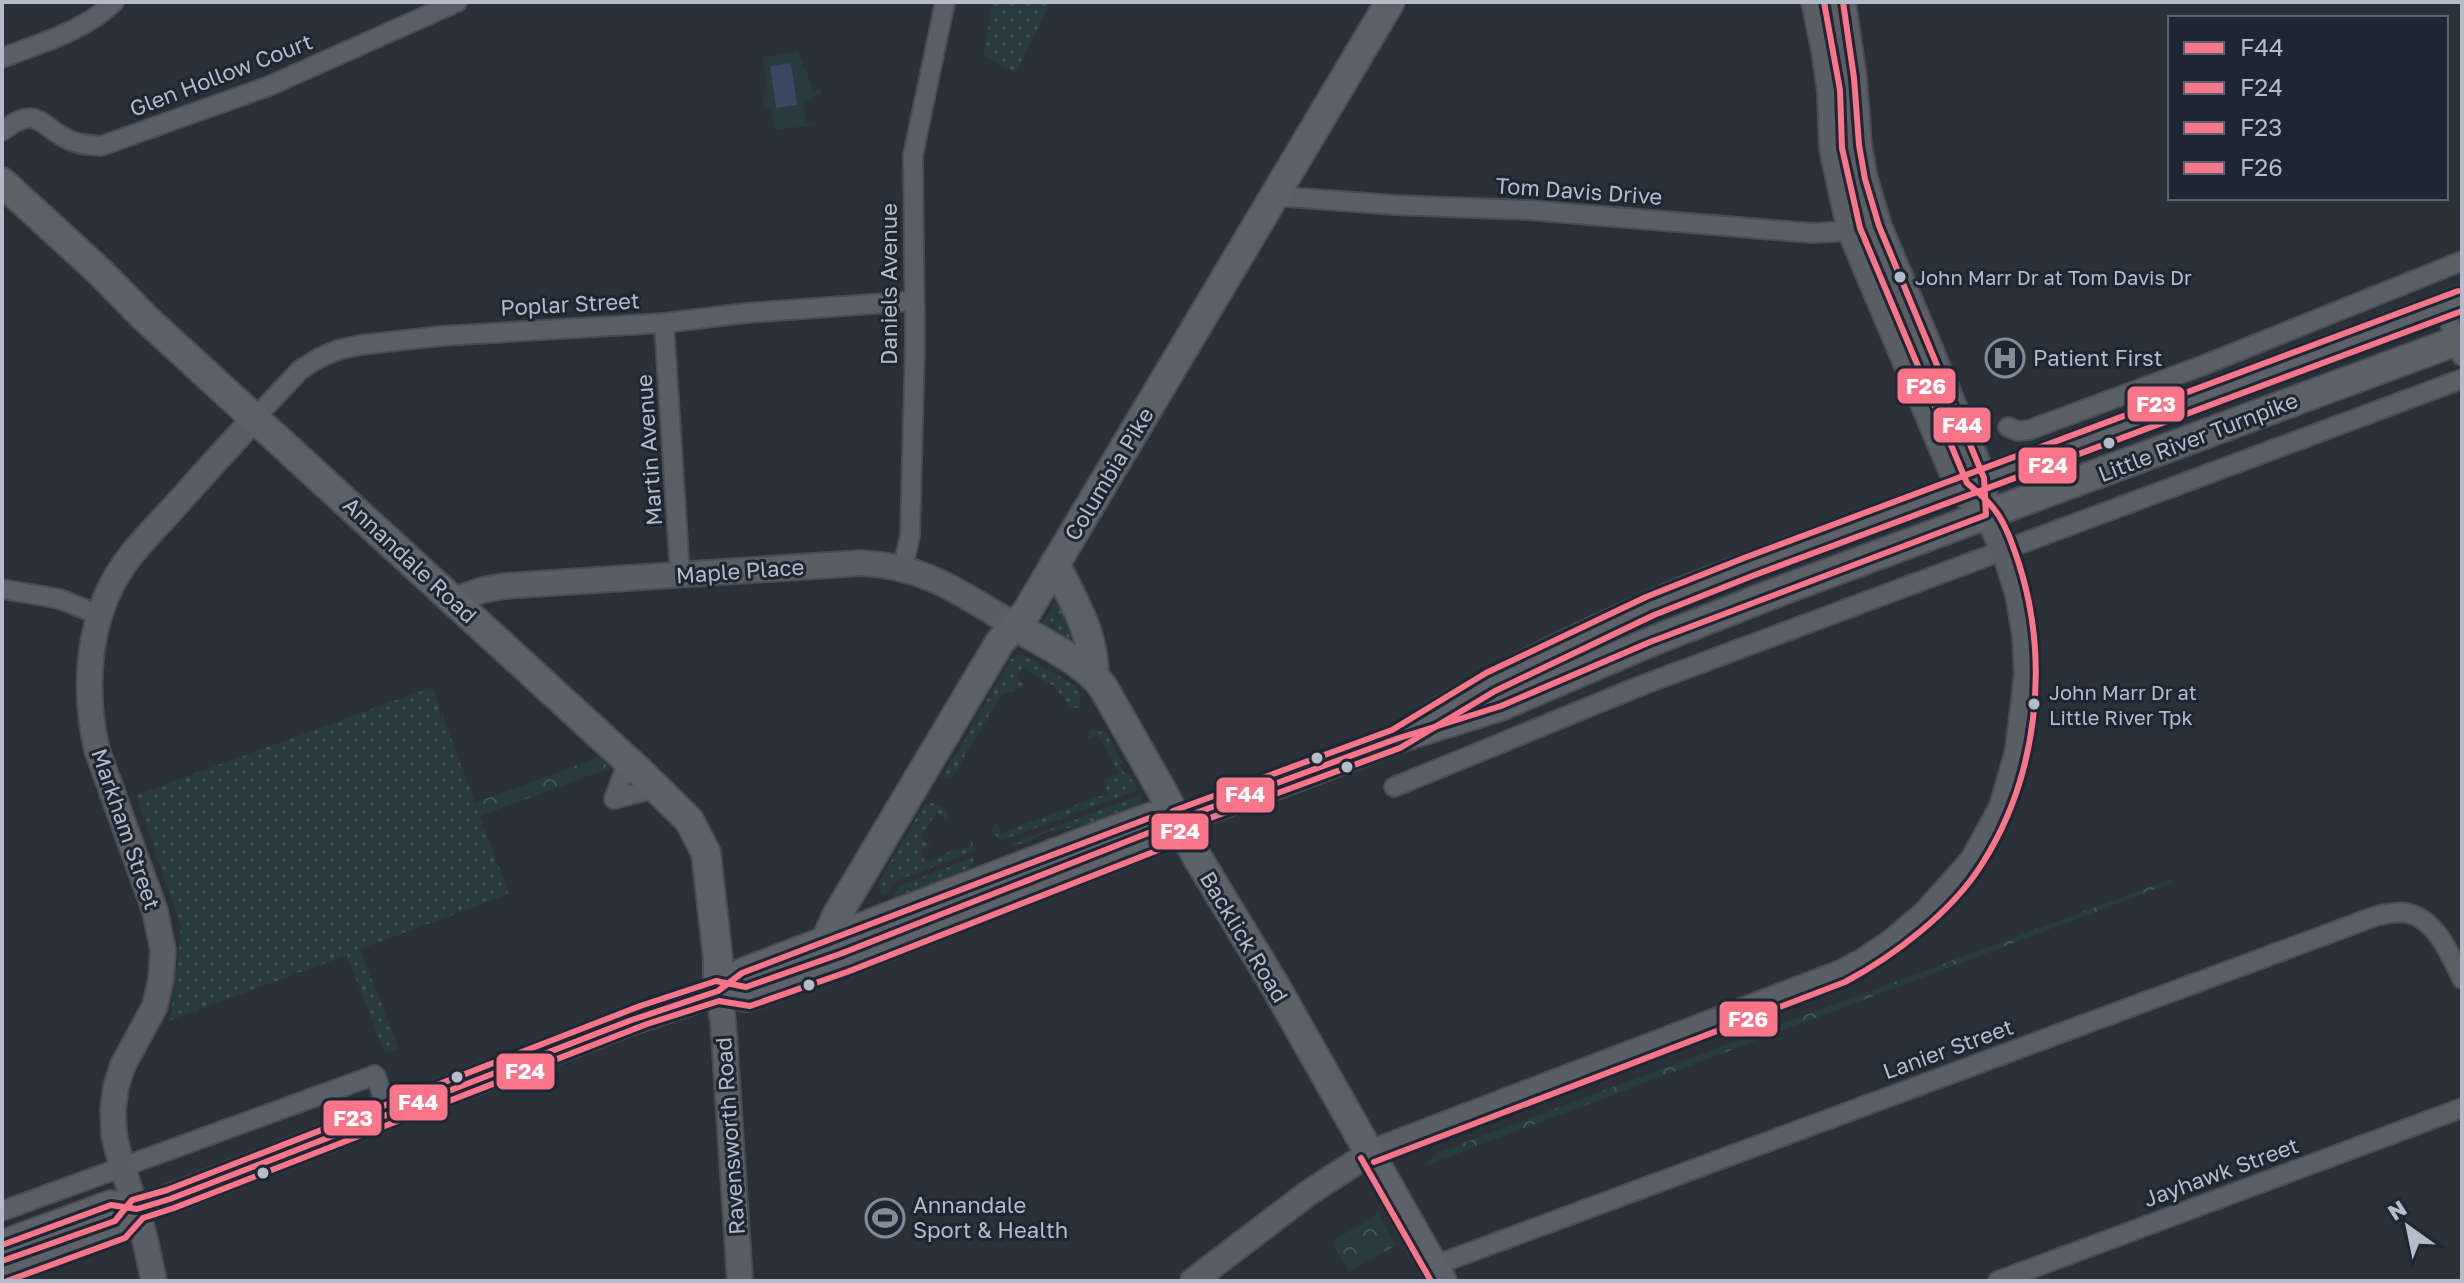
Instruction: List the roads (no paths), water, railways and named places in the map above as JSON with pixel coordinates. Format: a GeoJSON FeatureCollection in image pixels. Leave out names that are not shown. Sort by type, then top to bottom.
{"type":"FeatureCollection","features":[{"type":"Feature","properties":{"kind":"main road","name":"Columbia Pike"},"geometry":{"type":"LineString","coordinates":[[825,943],[836,917],[1000,642],[1026,613],[1390,2]]}},
{"type":"Feature","properties":{"kind":"main road","name":"Annandale Road"},"geometry":{"type":"LineString","coordinates":[[2,182],[689,820],[706,853],[718,959],[718,991]]}},
{"type":"Feature","properties":{"kind":"main road"},"geometry":{"type":"LineString","coordinates":[[2,203],[54,229]]}},
{"type":"Feature","properties":{"kind":"main road","name":"Little River Turnpike"},"geometry":{"type":"LineString","coordinates":[[1396,739],[1490,682],[1650,606],[2453,303]]}},
{"type":"Feature","properties":{"kind":"main road","name":"Little River Turnpike"},"geometry":{"type":"LineString","coordinates":[[2,1245],[111,1205],[137,1209],[170,1199],[389,1112],[629,1021],[718,991],[742,973],[1152,817],[1177,820],[1396,739],[1501,706],[1650,642],[1986,515],[2460,345]]}},
{"type":"Feature","properties":{"kind":"main road"},"geometry":{"type":"LineString","coordinates":[[1055,563],[1088,631],[1094,657],[1094,676]]}},
{"type":"Feature","properties":{"kind":"main road"},"geometry":{"type":"LineString","coordinates":[[1650,642],[1733,591],[1745,581],[1748,567]]}},
{"type":"Feature","properties":{"kind":"main road","name":"Backlick Road"},"geometry":{"type":"LineString","coordinates":[[1014,625],[1080,665],[1103,687],[1437,1273]]}},
{"type":"Feature","properties":{"kind":"main road","name":"Little River Turnpike"},"geometry":{"type":"LineString","coordinates":[[718,991],[747,997],[843,963],[1162,838],[1177,820]]}},
{"type":"Feature","properties":{"kind":"main road","name":"Little River Turnpike"},"geometry":{"type":"LineString","coordinates":[[2,1272],[121,1229],[137,1209]]}},
{"type":"Feature","properties":{"kind":"street"},"geometry":{"type":"LineString","coordinates":[[2,58],[79,27],[96,18],[114,2]]}},
{"type":"Feature","properties":{"kind":"street","name":"Glen Hollow Court"},"geometry":{"type":"LineString","coordinates":[[2,131],[29,117],[41,120],[69,140],[101,146],[269,86],[457,2]]}},
{"type":"Feature","properties":{"kind":"street","name":"Daniels Avenue"},"geometry":{"type":"LineString","coordinates":[[903,568],[910,535],[913,155],[945,2]]}},
{"type":"Feature","properties":{"kind":"street"},"geometry":{"type":"LineString","coordinates":[[1193,1281],[1307,1194],[1370,1153],[1841,973],[1875,954],[1923,916],[1973,860],[2002,807],[2018,750],[2027,658],[2018,594],[2004,550],[1850,231],[1832,149],[1830,91],[1814,2]]}},
{"type":"Feature","properties":{"kind":"street"},"geometry":{"type":"LineString","coordinates":[[1843,2],[1865,179],[1971,484]]}},
{"type":"Feature","properties":{"kind":"street","name":"Tom Davis Drive"},"geometry":{"type":"LineString","coordinates":[[1274,196],[1528,210],[1812,233],[1879,226]]}},
{"type":"Feature","properties":{"kind":"street"},"geometry":{"type":"LineString","coordinates":[[2008,427],[2018,431],[2029,430],[2204,365],[2462,261]]}},
{"type":"Feature","properties":{"kind":"street","name":"Poplar Street"},"geometry":{"type":"LineString","coordinates":[[255,418],[300,370],[338,350],[360,345],[441,336],[664,323],[746,313],[914,301]]}},
{"type":"Feature","properties":{"kind":"street"},"geometry":{"type":"LineString","coordinates":[[2453,303],[2460,345]]}},
{"type":"Feature","properties":{"kind":"street","name":"Martin Avenue"},"geometry":{"type":"LineString","coordinates":[[664,323],[680,574]]}},
{"type":"Feature","properties":{"kind":"street"},"geometry":{"type":"LineString","coordinates":[[1394,787],[1640,686],[2462,379]]}},
{"type":"Feature","properties":{"kind":"street","name":"Markham Street"},"geometry":{"type":"LineString","coordinates":[[154,1281],[137,1209],[114,1134],[113,1110],[123,1065],[155,1006],[163,950],[155,911],[97,750],[91,725],[89,671],[99,615],[123,567],[145,538],[255,418]]}},
{"type":"Feature","properties":{"kind":"street","name":"Maple Place"},"geometry":{"type":"LineString","coordinates":[[454,600],[505,586],[861,563],[903,568],[950,587],[1014,625]]}},
{"type":"Feature","properties":{"kind":"street"},"geometry":{"type":"LineString","coordinates":[[2,589],[60,599],[99,615]]}},
{"type":"Feature","properties":{"kind":"street"},"geometry":{"type":"LineString","coordinates":[[628,761],[614,799],[657,788]]}},
{"type":"Feature","properties":{"kind":"street","name":"Lanier Street"},"geometry":{"type":"LineString","coordinates":[[1437,1273],[2376,916],[2395,913],[2417,917],[2428,924],[2460,968]]}},
{"type":"Feature","properties":{"kind":"street","name":"Ravensworth Road"},"geometry":{"type":"LineString","coordinates":[[718,991],[740,1281]]}},
{"type":"Feature","properties":{"kind":"street"},"geometry":{"type":"LineString","coordinates":[[2,1211],[375,1075],[389,1112]]}},
{"type":"Feature","properties":{"kind":"street","name":"Jayhawk Street"},"geometry":{"type":"LineString","coordinates":[[1998,1281],[2462,1108]]}},
{"type":"Feature","properties":{"kind":"water"},"geometry":{"type":"Polygon","coordinates":[[[791,63],[797,105],[776,108],[770,66],[791,63]]]}},
{"type":"Feature","properties":{"kind":"place","name":"John Marr Dr at Tom Davis Dr"},"geometry":{"type":"Point","coordinates":[1900,277]}},
{"type":"Feature","properties":{"kind":"place","name":"Patient First"},"geometry":{"type":"Point","coordinates":[2005,358]}},
{"type":"Feature","properties":{"kind":"place","name":"John Marr Dr at Little River Tpk"},"geometry":{"type":"Point","coordinates":[2034,704]}},
{"type":"Feature","properties":{"kind":"place","name":"Annandale Sport & Health"},"geometry":{"type":"Point","coordinates":[885,1218]}}]}
